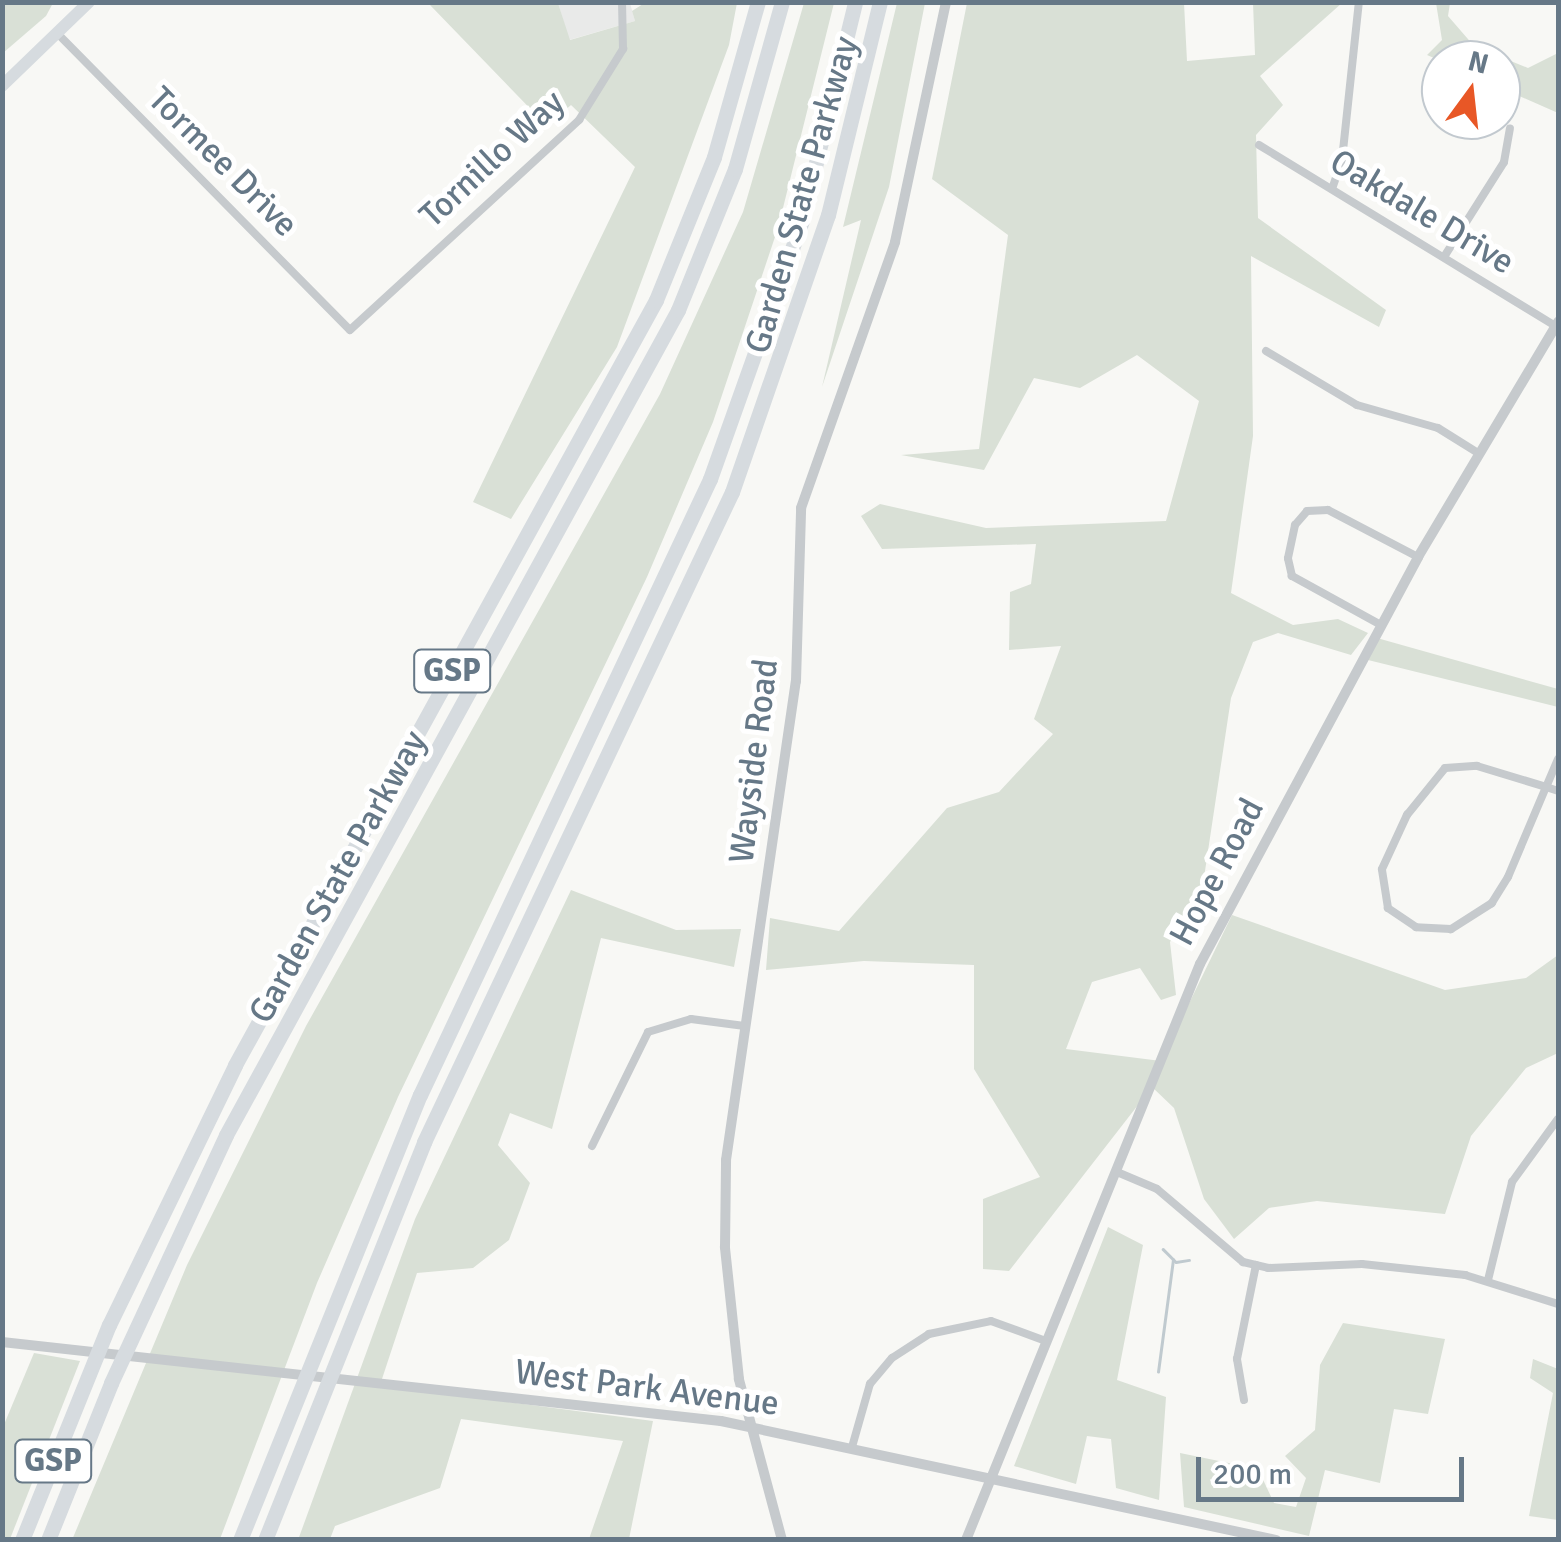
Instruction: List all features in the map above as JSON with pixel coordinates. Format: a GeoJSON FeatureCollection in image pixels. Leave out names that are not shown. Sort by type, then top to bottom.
{"type":"FeatureCollection","features":[{"type":"Feature","properties":{"kind":"highway","name":"Garden State Parkway"},"geometry":{"type":"LineString","coordinates":[[22,1540],[109,1325],[234,1065],[639,334],[714,157],[758,2]]}},
{"type":"Feature","properties":{"kind":"highway","name":"Garden State Parkway"},"geometry":{"type":"LineString","coordinates":[[48,1540],[134,1329],[254,1080],[678,310],[735,170],[782,2]]}},
{"type":"Feature","properties":{"kind":"highway","name":"Garden State Parkway"},"geometry":{"type":"LineString","coordinates":[[240,1540],[312,1348],[420,1094],[710,478],[802,220],[856,2]]}},
{"type":"Feature","properties":{"kind":"highway","name":"Garden State Parkway"},"geometry":{"type":"LineString","coordinates":[[266,1540],[424,1142],[732,492],[828,215],[880,2]]}},
{"type":"Feature","properties":{"kind":"main road"},"geometry":{"type":"LineString","coordinates":[[2,86],[89,2]]}},
{"type":"Feature","properties":{"kind":"street","name":"Tornillo Way"},"geometry":{"type":"LineString","coordinates":[[350,330],[579,120],[623,49],[622,2]]}},
{"type":"Feature","properties":{"kind":"street","name":"Wayside Road"},"geometry":{"type":"LineString","coordinates":[[782,1540],[748,1426],[731,1320],[724,1187],[796,680],[800,508],[895,242],[946,2]]}},
{"type":"Feature","properties":{"kind":"street"},"geometry":{"type":"LineString","coordinates":[[1332,189],[1342,160],[1359,2]]}},
{"type":"Feature","properties":{"kind":"street","name":"Tormee Drive"},"geometry":{"type":"LineString","coordinates":[[57,32],[350,330]]}},
{"type":"Feature","properties":{"kind":"street"},"geometry":{"type":"LineString","coordinates":[[1444,258],[1508,155],[1509,140]]}},
{"type":"Feature","properties":{"kind":"street","name":"Oakdale Drive"},"geometry":{"type":"LineString","coordinates":[[1259,145],[1557,324]]}},
{"type":"Feature","properties":{"kind":"street","name":"Hope Road"},"geometry":{"type":"LineString","coordinates":[[966,1540],[1200,964],[1418,557],[1557,324]]}},
{"type":"Feature","properties":{"kind":"street"},"geometry":{"type":"LineString","coordinates":[[1266,351],[1356,406],[1428,424],[1478,454]]}},
{"type":"Feature","properties":{"kind":"street"},"geometry":{"type":"LineString","coordinates":[[1381,625],[1292,576],[1289,546],[1297,521],[1311,509],[1328,510],[1418,557]]}},
{"type":"Feature","properties":{"kind":"street"},"geometry":{"type":"LineString","coordinates":[[1558,759],[1546,787],[1492,903],[1451,928],[1416,927],[1388,908],[1382,869],[1407,815],[1446,768],[1477,766],[1546,787],[1558,791]]}},
{"type":"Feature","properties":{"kind":"street"},"geometry":{"type":"LineString","coordinates":[[592,1146],[648,1032],[690,1019],[745,1026]]}},
{"type":"Feature","properties":{"kind":"street"},"geometry":{"type":"LineString","coordinates":[[1488,1280],[1512,1182],[1558,1119]]}},
{"type":"Feature","properties":{"kind":"street"},"geometry":{"type":"LineString","coordinates":[[1117,1172],[1157,1189],[1230,1256],[1256,1265],[1362,1264],[1488,1280],[1558,1304]]}},
{"type":"Feature","properties":{"kind":"street"},"geometry":{"type":"LineString","coordinates":[[1244,1400],[1237,1358],[1256,1265]]}},
{"type":"Feature","properties":{"kind":"street"},"geometry":{"type":"LineString","coordinates":[[852,1447],[870,1384],[892,1358],[929,1334],[991,1321],[1046,1341]]}},
{"type":"Feature","properties":{"kind":"street","name":"West Park Avenue"},"geometry":{"type":"LineString","coordinates":[[2,1342],[748,1426],[1276,1540]]}},
{"type":"Feature","properties":{"kind":"shaded area"},"geometry":{"type":"Polygon","coordinates":[[[3,2],[53,3],[46,16],[3,53],[3,2]]]}},
{"type":"Feature","properties":{"kind":"shaded area"},"geometry":{"type":"Polygon","coordinates":[[[558,3],[630,3],[635,21],[569,40],[558,3]]]}},
{"type":"Feature","properties":{"kind":"shaded area"},"geometry":{"type":"Polygon","coordinates":[[[558,3],[570,40],[635,21],[632,11],[643,4],[737,3],[729,45],[617,347],[511,519],[473,502],[635,167],[571,105],[547,126],[430,5],[558,3]]]}},
{"type":"Feature","properties":{"kind":"shaded area"},"geometry":{"type":"Polygon","coordinates":[[[804,3],[834,3],[778,228],[713,422],[647,577],[398,1097],[317,1283],[220,1539],[72,1540],[187,1265],[306,1026],[660,394],[743,212],[804,3]]]}},
{"type":"Feature","properties":{"kind":"shaded area"},"geometry":{"type":"Polygon","coordinates":[[[897,3],[925,3],[889,187],[822,387],[861,220],[843,227],[897,3]]]}},
{"type":"Feature","properties":{"kind":"shaded area"},"geometry":{"type":"Polygon","coordinates":[[[967,3],[1184,3],[1187,61],[1255,55],[1253,3],[1342,3],[1260,76],[1283,105],[1256,135],[1258,218],[1386,310],[1379,327],[1251,256],[1253,436],[1231,593],[1293,625],[1338,619],[1368,633],[1351,655],[1278,633],[1253,642],[1231,698],[1202,891],[1170,942],[1176,995],[1161,1000],[1140,968],[1092,982],[1066,1049],[1161,1061],[1232,915],[1445,990],[1526,978],[1558,955],[1558,1053],[1526,1068],[1471,1136],[1445,1214],[1317,1201],[1269,1208],[1234,1239],[1204,1199],[1174,1108],[1152,1087],[1009,1271],[983,1269],[983,1199],[1040,1177],[974,1069],[974,965],[864,961],[766,970],[770,918],[839,931],[947,808],[999,792],[1053,734],[1034,719],[1061,646],[1009,650],[1010,592],[1031,584],[1036,544],[882,549],[861,516],[880,504],[986,528],[1166,521],[1199,401],[1137,355],[1080,388],[1034,378],[984,470],[901,455],[979,449],[1008,235],[932,179],[967,3]]]}},
{"type":"Feature","properties":{"kind":"shaded area"},"geometry":{"type":"Polygon","coordinates":[[[1436,3],[1450,3],[1448,16],[1469,40],[1442,40],[1436,3]]]}},
{"type":"Feature","properties":{"kind":"shaded area"},"geometry":{"type":"Polygon","coordinates":[[[1558,53],[1558,113],[1521,97],[1521,65],[1528,68],[1558,53]]]}},
{"type":"Feature","properties":{"kind":"shaded area"},"geometry":{"type":"Polygon","coordinates":[[[1377,638],[1558,689],[1558,707],[1364,659],[1377,638]]]}},
{"type":"Feature","properties":{"kind":"shaded area"},"geometry":{"type":"Polygon","coordinates":[[[571,890],[676,930],[741,929],[734,967],[601,938],[552,1129],[510,1113],[498,1145],[530,1183],[509,1240],[473,1268],[417,1273],[380,1385],[653,1421],[629,1539],[589,1539],[623,1441],[461,1419],[440,1488],[335,1526],[330,1539],[298,1540],[415,1219],[571,890]]]}},
{"type":"Feature","properties":{"kind":"shaded area"},"geometry":{"type":"Polygon","coordinates":[[[1108,1227],[1143,1245],[1117,1380],[1166,1397],[1159,1500],[1116,1488],[1111,1439],[1087,1436],[1076,1484],[1014,1466],[1108,1227]]]}},
{"type":"Feature","properties":{"kind":"shaded area"},"geometry":{"type":"Polygon","coordinates":[[[1343,1323],[1445,1339],[1428,1414],[1394,1409],[1380,1483],[1325,1470],[1309,1536],[1184,1507],[1180,1453],[1258,1469],[1274,1503],[1296,1507],[1306,1478],[1285,1456],[1315,1430],[1320,1365],[1343,1323]]]}},
{"type":"Feature","properties":{"kind":"shaded area"},"geometry":{"type":"Polygon","coordinates":[[[34,1353],[80,1361],[10,1539],[3,1539],[3,1427],[34,1353]]]}},
{"type":"Feature","properties":{"kind":"shaded area"},"geometry":{"type":"Polygon","coordinates":[[[1533,1359],[1558,1369],[1558,1520],[1529,1516],[1553,1393],[1530,1378],[1533,1359]]]}},
{"type":"Feature","properties":{"kind":"waterway"},"geometry":{"type":"LineString","coordinates":[[1163,1249],[1176,1262],[1189,1260]]}},
{"type":"Feature","properties":{"kind":"waterway"},"geometry":{"type":"LineString","coordinates":[[1158,1372],[1173,1260]]}}]}
